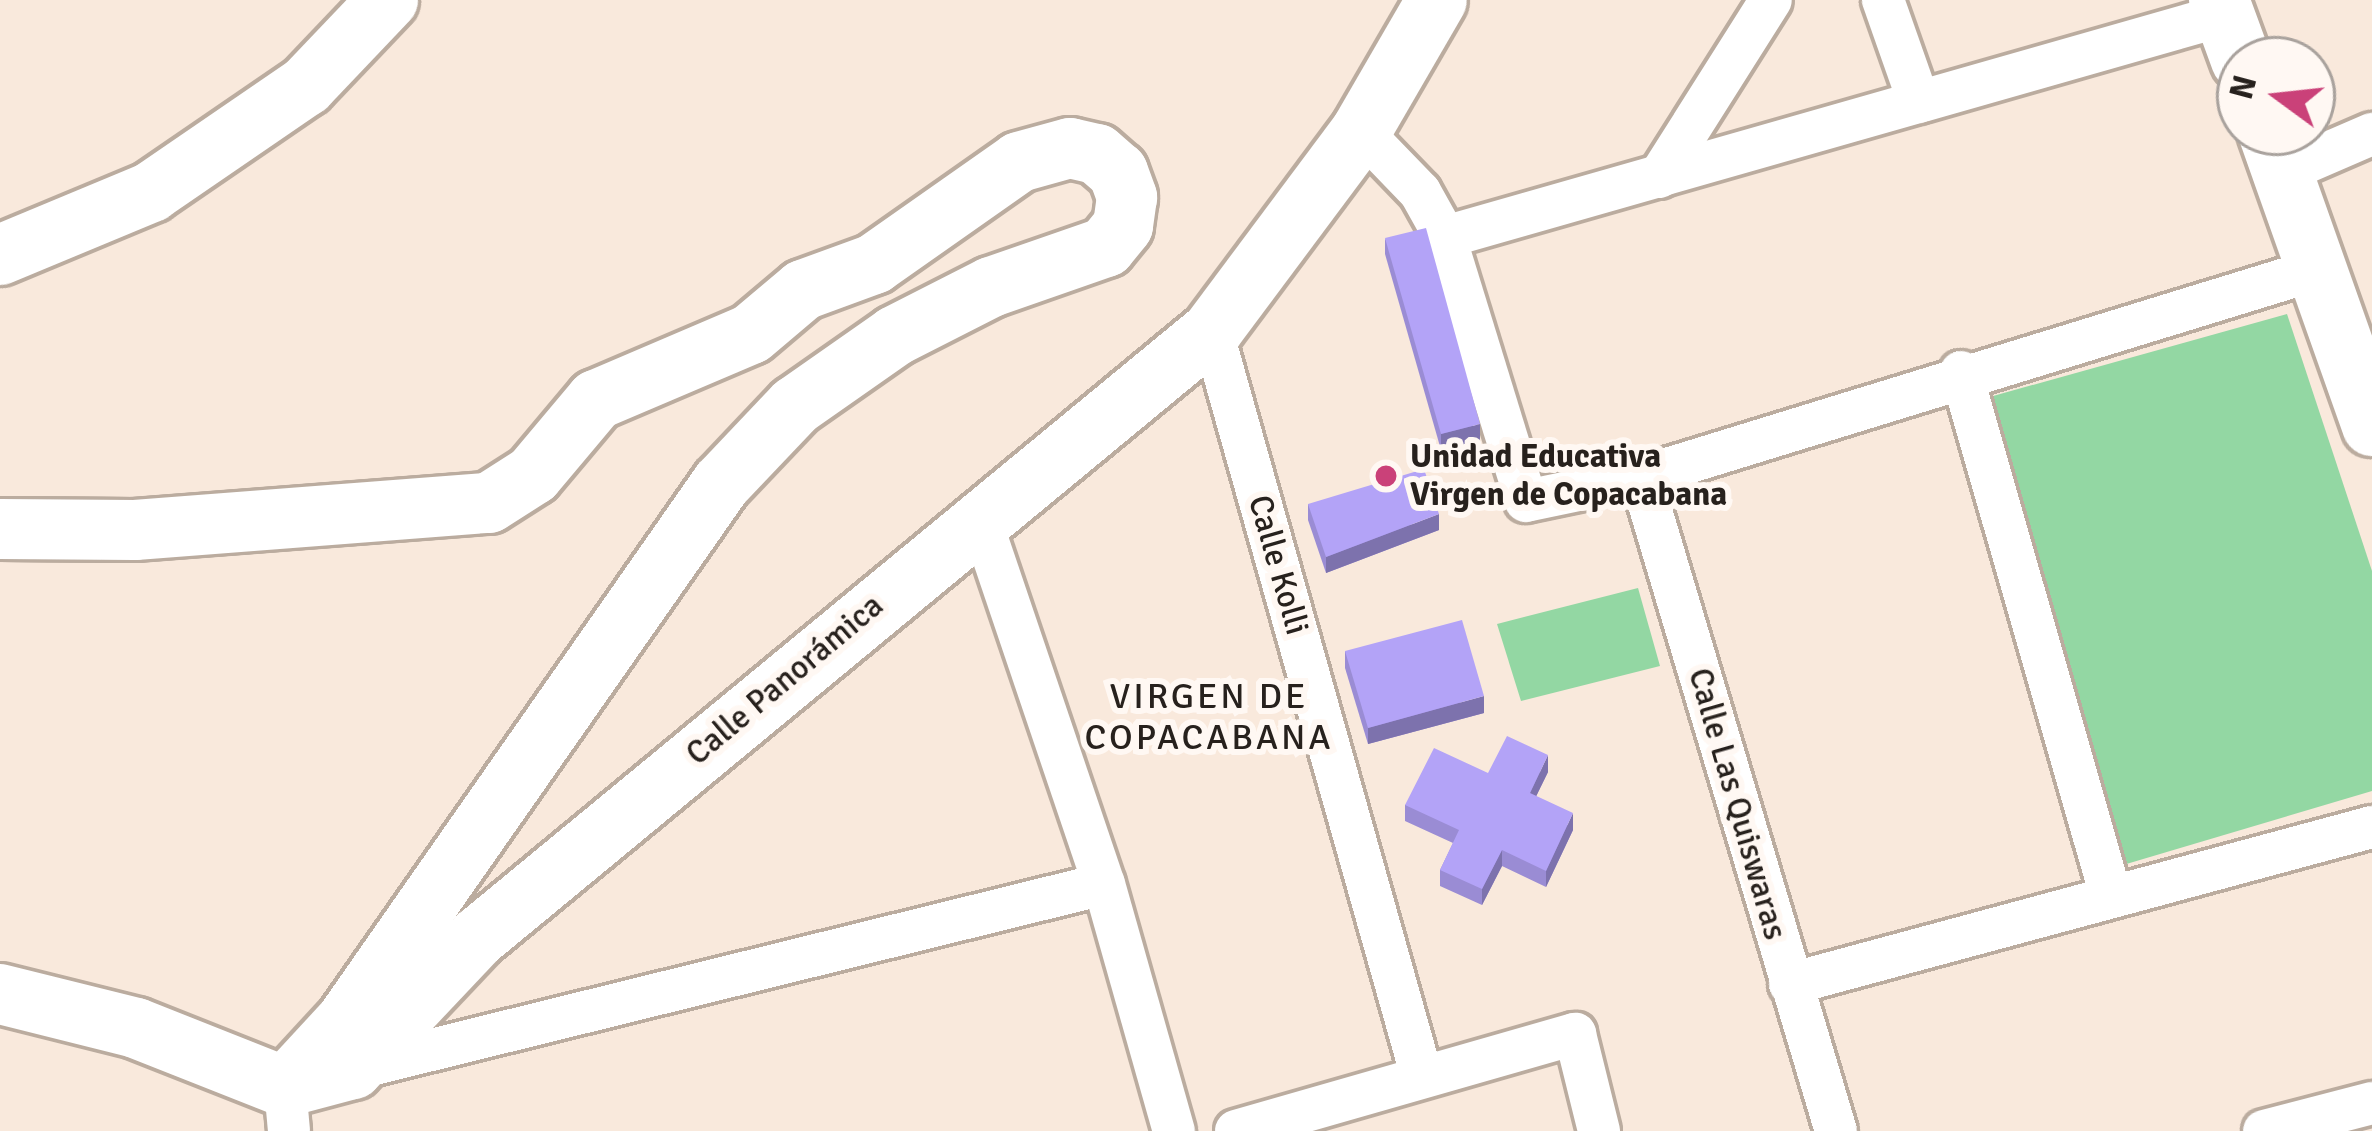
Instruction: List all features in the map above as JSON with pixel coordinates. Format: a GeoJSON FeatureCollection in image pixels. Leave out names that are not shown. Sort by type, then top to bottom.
{"type":"FeatureCollection","features":[{"type":"Feature","properties":{"kind":"street"},"geometry":{"type":"LineString","coordinates":[[0,255],[151,192],[306,86],[388,0]]}},
{"type":"Feature","properties":{"kind":"street","name":"Calle Panorámica"},"geometry":{"type":"LineString","coordinates":[[353,1069],[478,937],[1212,331],[1360,131],[1437,0]]}},
{"type":"Feature","properties":{"kind":"street"},"geometry":{"type":"LineString","coordinates":[[1659,177],[1771,0]]}},
{"type":"Feature","properties":{"kind":"street"},"geometry":{"type":"LineString","coordinates":[[1883,0],[1919,103]]}},
{"type":"Feature","properties":{"kind":"street"},"geometry":{"type":"LineString","coordinates":[[1445,237],[1919,103],[2228,25]]}},
{"type":"Feature","properties":{"kind":"street"},"geometry":{"type":"LineString","coordinates":[[1360,131],[1420,192],[1445,237],[1526,501],[1641,477],[1961,373],[2318,268]]}},
{"type":"Feature","properties":{"kind":"street"},"geometry":{"type":"LineString","coordinates":[[2336,141],[2372,134]]}},
{"type":"Feature","properties":{"kind":"street"},"geometry":{"type":"LineString","coordinates":[[0,529],[135,530],[489,503],[533,475],[596,400],[752,334],[803,290],[874,264],[1019,162],[1070,148],[1097,154],[1118,172],[1127,197],[1123,226],[1106,247],[991,286],[895,336],[795,406],[721,484],[287,1109]]}},
{"type":"Feature","properties":{"kind":"street"},"geometry":{"type":"LineString","coordinates":[[2277,156],[2372,427]]}},
{"type":"Feature","properties":{"kind":"street","name":"Calle Kolli"},"geometry":{"type":"LineString","coordinates":[[1212,331],[1422,1077]]}},
{"type":"Feature","properties":{"kind":"street"},"geometry":{"type":"LineString","coordinates":[[1961,373],[2111,896]]}},
{"type":"Feature","properties":{"kind":"street","name":"Calle Las Quiswaras"},"geometry":{"type":"LineString","coordinates":[[1641,477],[1836,1131]]}},
{"type":"Feature","properties":{"kind":"street"},"geometry":{"type":"LineString","coordinates":[[980,518],[1105,884],[1174,1131]]}},
{"type":"Feature","properties":{"kind":"street"},"geometry":{"type":"LineString","coordinates":[[1790,985],[2372,826]]}},
{"type":"Feature","properties":{"kind":"street"},"geometry":{"type":"LineString","coordinates":[[287,1109],[353,1069],[1105,884]]}},
{"type":"Feature","properties":{"kind":"street"},"geometry":{"type":"LineString","coordinates":[[0,994],[136,1028],[287,1109]]}},
{"type":"Feature","properties":{"kind":"street"},"geometry":{"type":"LineString","coordinates":[[1236,1131],[1313,1121],[1422,1077],[1575,1034],[1599,1131]]}},
{"type":"Feature","properties":{"kind":"street"},"geometry":{"type":"LineString","coordinates":[[2264,1131],[2372,1103]]}},
{"type":"Feature","properties":{"kind":"green space"},"geometry":{"type":"Polygon","coordinates":[[[2287,314],[2372,571],[2372,791],[2123,865],[1986,398],[2287,314]]]}},
{"type":"Feature","properties":{"kind":"green space"},"geometry":{"type":"Polygon","coordinates":[[[1638,588],[1660,666],[1521,701],[1497,624],[1638,588]]]}},
{"type":"Feature","properties":{"kind":"building"},"geometry":{"type":"Polygon","coordinates":[[[1426,228],[1480,424],[1441,434],[1385,238],[1426,228]]]}},
{"type":"Feature","properties":{"kind":"building"},"geometry":{"type":"Polygon","coordinates":[[[1424,469],[1439,514],[1326,557],[1308,504],[1424,469]]]}},
{"type":"Feature","properties":{"kind":"building"},"geometry":{"type":"Polygon","coordinates":[[[1462,620],[1484,696],[1368,728],[1345,651],[1462,620]]]}},
{"type":"Feature","properties":{"kind":"building"},"geometry":{"type":"Polygon","coordinates":[[[1507,736],[1548,755],[1530,793],[1573,813],[1546,871],[1502,850],[1482,889],[1440,870],[1459,830],[1405,805],[1434,748],[1488,773],[1507,736]]]}},
{"type":"Feature","properties":{"kind":"place","name":"Unidad Educativa Virgen de Copacabana"},"geometry":{"type":"Point","coordinates":[1386,476]}},
{"type":"Feature","properties":{"kind":"district","name":"VIRGEN DE COPACABANA"},"geometry":{"type":"Point","coordinates":[1209,716]}}]}
